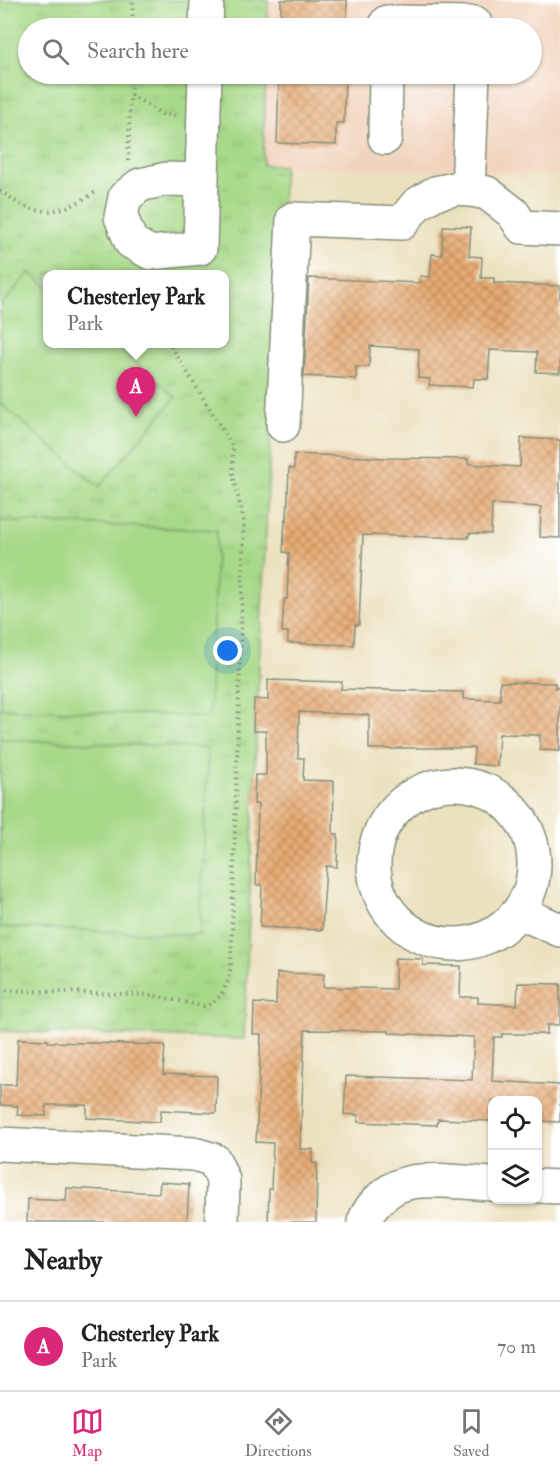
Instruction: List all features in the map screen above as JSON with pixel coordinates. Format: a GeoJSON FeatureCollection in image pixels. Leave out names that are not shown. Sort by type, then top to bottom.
{"type":"FeatureCollection","features":[{"type":"Feature","properties":{"kind":"street"},"geometry":{"type":"LineString","coordinates":[[206,18],[207,0]]}},
{"type":"Feature","properties":{"kind":"street"},"geometry":{"type":"LineString","coordinates":[[387,17],[475,17]]}},
{"type":"Feature","properties":{"kind":"street"},"geometry":{"type":"LineString","coordinates":[[202,180],[205,84]]}},
{"type":"Feature","properties":{"kind":"street"},"geometry":{"type":"LineString","coordinates":[[385,138],[386,84]]}},
{"type":"Feature","properties":{"kind":"street"},"geometry":{"type":"LineString","coordinates":[[468,189],[473,84]]}},
{"type":"Feature","properties":{"kind":"street"},"geometry":{"type":"LineString","coordinates":[[283,425],[293,219],[402,223],[416,205],[435,193],[460,188],[487,193],[513,213],[522,227],[560,229]]}},
{"type":"Feature","properties":{"kind":"street"},"geometry":{"type":"LineString","coordinates":[[445,783],[472,785],[496,795],[516,812],[530,835],[535,862],[531,888],[519,912],[500,931],[476,942],[449,945],[423,939],[401,925],[383,904],[374,880],[374,853],[381,827],[397,806],[419,791],[445,783]]}},
{"type":"Feature","properties":{"kind":"street"},"geometry":{"type":"LineString","coordinates":[[519,912],[560,930]]}},
{"type":"Feature","properties":{"kind":"street"},"geometry":{"type":"LineString","coordinates":[[0,1144],[194,1154],[214,1160],[224,1180],[222,1222]]}},
{"type":"Feature","properties":{"kind":"street"},"geometry":{"type":"LineString","coordinates":[[364,1222],[374,1203],[392,1189],[410,1182],[488,1184]]}},
{"type":"Feature","properties":{"kind":"street"},"geometry":{"type":"LineString","coordinates":[[542,1186],[560,1187]]}},
{"type":"Feature","properties":{"kind":"path"},"geometry":{"type":"LineString","coordinates":[[132,18],[133,0]]}},
{"type":"Feature","properties":{"kind":"path"},"geometry":{"type":"LineString","coordinates":[[130,94],[162,114],[204,115]]}},
{"type":"Feature","properties":{"kind":"path"},"geometry":{"type":"LineString","coordinates":[[0,990],[152,995],[203,1006],[213,1003],[222,994],[228,981],[231,967],[244,522],[233,475],[233,447],[172,348]]}},
{"type":"Feature","properties":{"kind":"shaded area"},"geometry":{"type":"Polygon","coordinates":[[[268,0],[560,0],[560,175],[263,166],[266,84],[542,84],[542,18],[267,18],[268,0]]]}},
{"type":"Feature","properties":{"kind":"green space"},"geometry":{"type":"Polygon","coordinates":[[[0,0],[268,0],[267,18],[18,18],[18,84],[266,84],[263,165],[284,166],[259,667],[244,1039],[0,1031],[0,0]]]}},
{"type":"Feature","properties":{"kind":"green space"},"geometry":{"type":"Polygon","coordinates":[[[30,272],[43,283],[43,348],[119,348],[176,397],[99,487],[0,403],[0,307],[30,272]]]}},
{"type":"Feature","properties":{"kind":"green space"},"geometry":{"type":"Polygon","coordinates":[[[0,521],[217,530],[209,717],[0,708],[0,521]]]}},
{"type":"Feature","properties":{"kind":"green space"},"geometry":{"type":"Polygon","coordinates":[[[0,739],[208,748],[200,935],[0,927],[0,739]]]}},
{"type":"Feature","properties":{"kind":"building"},"geometry":{"type":"Polygon","coordinates":[[[281,0],[347,0],[347,18],[281,18],[281,0]]]}},
{"type":"Feature","properties":{"kind":"building"},"geometry":{"type":"Polygon","coordinates":[[[279,84],[345,84],[344,123],[336,123],[336,145],[277,143],[279,84]]]}},
{"type":"Feature","properties":{"kind":"building"},"geometry":{"type":"Polygon","coordinates":[[[443,226],[471,227],[469,256],[482,257],[481,278],[494,278],[494,283],[560,286],[560,373],[536,372],[537,352],[490,350],[488,379],[474,379],[473,387],[429,385],[430,379],[418,378],[419,349],[370,346],[369,367],[356,367],[356,379],[304,376],[309,278],[420,283],[420,276],[430,277],[432,254],[442,255],[443,226]]]}},
{"type":"Feature","properties":{"kind":"building"},"geometry":{"type":"Polygon","coordinates":[[[521,438],[560,440],[560,538],[540,537],[541,507],[492,504],[491,534],[469,533],[468,538],[363,535],[359,625],[355,625],[354,645],[288,643],[288,632],[282,632],[284,599],[287,599],[289,553],[283,552],[289,468],[294,469],[294,454],[468,459],[468,464],[520,467],[521,438]]]}},
{"type":"Feature","properties":{"kind":"building"},"geometry":{"type":"Polygon","coordinates":[[[268,680],[342,682],[341,689],[463,692],[463,699],[500,700],[500,682],[555,683],[555,688],[560,688],[560,751],[540,750],[540,735],[499,734],[497,766],[473,764],[474,748],[369,749],[369,715],[299,712],[298,758],[304,758],[303,780],[334,781],[333,834],[338,834],[337,867],[326,866],[322,930],[260,927],[262,885],[256,885],[258,804],[254,804],[255,775],[266,775],[266,731],[253,731],[254,699],[268,700],[268,680]]]}},
{"type":"Feature","properties":{"kind":"building"},"geometry":{"type":"Polygon","coordinates":[[[395,958],[423,959],[423,965],[461,966],[460,997],[478,997],[478,1003],[517,1005],[518,983],[560,984],[560,1025],[547,1025],[547,1034],[502,1034],[502,1037],[494,1037],[492,1081],[560,1085],[560,1122],[542,1121],[542,1096],[488,1096],[488,1121],[438,1119],[437,1125],[358,1122],[358,1115],[344,1114],[346,1076],[472,1080],[474,1037],[389,1033],[389,1031],[305,1030],[300,1149],[313,1149],[312,1163],[317,1163],[316,1222],[268,1222],[273,1143],[256,1142],[261,1034],[253,1034],[254,1003],[276,1004],[277,973],[324,974],[323,987],[395,989],[395,958]]]}},
{"type":"Feature","properties":{"kind":"building"},"geometry":{"type":"Polygon","coordinates":[[[18,1039],[165,1045],[163,1074],[217,1076],[216,1113],[161,1110],[160,1122],[87,1118],[87,1105],[46,1105],[46,1116],[17,1115],[18,1106],[0,1105],[0,1085],[16,1085],[18,1039]]]}},
{"type":"Feature","properties":{"kind":"building"},"geometry":{"type":"Polygon","coordinates":[[[160,1182],[189,1184],[187,1222],[27,1222],[28,1199],[66,1201],[67,1188],[159,1193],[160,1182]]]}},
{"type":"Feature","properties":{"kind":"place","name":"Chesterley Park"},"geometry":{"type":"Point","coordinates":[136,417]}}]}
